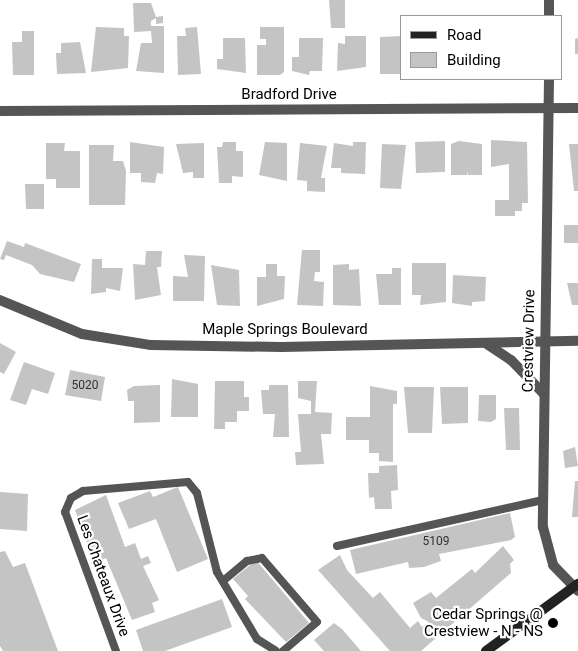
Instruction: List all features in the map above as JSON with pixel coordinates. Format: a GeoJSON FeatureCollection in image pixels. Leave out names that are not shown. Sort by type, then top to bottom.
{"type":"FeatureCollection","features":[{"type":"Feature","properties":{"kind":"main road"},"geometry":{"type":"LineString","coordinates":[[486,651],[576,587]]}},
{"type":"Feature","properties":{"kind":"street"},"geometry":{"type":"LineString","coordinates":[[549,0],[549,15]]}},
{"type":"Feature","properties":{"kind":"street","name":"Crestview Drive"},"geometry":{"type":"LineString","coordinates":[[549,80],[543,500],[547,551],[553,565],[576,587]]}},
{"type":"Feature","properties":{"kind":"street","name":"Bradford Drive"},"geometry":{"type":"LineString","coordinates":[[0,111],[578,108]]}},
{"type":"Feature","properties":{"kind":"street","name":"Maple Springs Boulevard"},"geometry":{"type":"LineString","coordinates":[[0,300],[82,334],[151,345],[578,342]]}},
{"type":"Feature","properties":{"kind":"street"},"geometry":{"type":"LineString","coordinates":[[486,343],[512,360],[544,394]]}},
{"type":"Feature","properties":{"kind":"lane","name":"Les Chateaux Drive"},"geometry":{"type":"LineString","coordinates":[[116,651],[65,512],[70,498],[83,491],[188,482],[197,492],[223,582],[257,639],[276,651]]}},
{"type":"Feature","properties":{"kind":"lane"},"geometry":{"type":"LineString","coordinates":[[337,546],[543,500]]}},
{"type":"Feature","properties":{"kind":"lane"},"geometry":{"type":"LineString","coordinates":[[223,582],[246,560],[262,558],[317,622],[283,651]]}},
{"type":"Feature","properties":{"kind":"building"},"geometry":{"type":"Polygon","coordinates":[[[329,0],[345,0],[345,28],[331,28],[329,0]]]}},
{"type":"Feature","properties":{"kind":"building"},"geometry":{"type":"Polygon","coordinates":[[[133,3],[151,3],[156,17],[163,16],[163,23],[156,24],[156,18],[151,21],[151,26],[164,26],[164,73],[136,71],[141,43],[152,43],[151,31],[134,32],[133,3]]]}},
{"type":"Feature","properties":{"kind":"building"},"geometry":{"type":"Polygon","coordinates":[[[96,27],[124,28],[124,36],[129,36],[128,68],[91,72],[96,27]]]}},
{"type":"Feature","properties":{"kind":"building"},"geometry":{"type":"Polygon","coordinates":[[[197,27],[201,74],[178,75],[177,36],[186,36],[185,28],[197,27]]]}},
{"type":"Feature","properties":{"kind":"building"},"geometry":{"type":"Polygon","coordinates":[[[260,27],[284,27],[284,72],[280,75],[257,75],[257,45],[266,45],[266,39],[260,39],[260,27]]]}},
{"type":"Feature","properties":{"kind":"building"},"geometry":{"type":"Polygon","coordinates":[[[22,31],[34,31],[34,75],[13,75],[12,42],[22,42],[22,31]]]}},
{"type":"Feature","properties":{"kind":"building"},"geometry":{"type":"Polygon","coordinates":[[[345,36],[366,36],[366,67],[337,71],[338,43],[345,44],[345,36]]]}},
{"type":"Feature","properties":{"kind":"building"},"geometry":{"type":"Polygon","coordinates":[[[400,36],[400,74],[380,74],[380,37],[400,36]]]}},
{"type":"Feature","properties":{"kind":"building"},"geometry":{"type":"Polygon","coordinates":[[[223,38],[245,38],[246,73],[217,69],[217,59],[223,59],[223,38]]]}},
{"type":"Feature","properties":{"kind":"building"},"geometry":{"type":"Polygon","coordinates":[[[299,38],[323,38],[322,71],[310,71],[309,75],[292,71],[292,57],[299,57],[299,38]]]}},
{"type":"Feature","properties":{"kind":"building"},"geometry":{"type":"Polygon","coordinates":[[[578,38],[578,54],[575,54],[575,39],[578,38]]]}},
{"type":"Feature","properties":{"kind":"building"},"geometry":{"type":"Polygon","coordinates":[[[80,42],[86,73],[57,74],[56,53],[61,53],[61,43],[80,42]]]}},
{"type":"Feature","properties":{"kind":"building"},"geometry":{"type":"Polygon","coordinates":[[[491,140],[527,142],[528,203],[522,203],[522,211],[515,211],[515,216],[495,216],[495,200],[509,200],[509,164],[491,167],[491,140]]]}},
{"type":"Feature","properties":{"kind":"building"},"geometry":{"type":"Polygon","coordinates":[[[445,141],[445,172],[416,173],[415,142],[445,141]]]}},
{"type":"Feature","properties":{"kind":"building"},"geometry":{"type":"Polygon","coordinates":[[[459,141],[482,144],[482,175],[468,175],[468,171],[467,175],[451,175],[451,144],[459,141]]]}},
{"type":"Feature","properties":{"kind":"building"},"geometry":{"type":"Polygon","coordinates":[[[130,142],[164,147],[163,174],[157,173],[155,183],[141,182],[141,173],[130,173],[130,142]]]}},
{"type":"Feature","properties":{"kind":"building"},"geometry":{"type":"Polygon","coordinates":[[[223,142],[236,142],[236,151],[243,151],[243,177],[232,176],[232,183],[219,183],[217,147],[222,147],[223,142]]]}},
{"type":"Feature","properties":{"kind":"building"},"geometry":{"type":"Polygon","coordinates":[[[265,142],[287,143],[287,181],[259,175],[265,142]]]}},
{"type":"Feature","properties":{"kind":"building"},"geometry":{"type":"Polygon","coordinates":[[[353,142],[366,142],[365,174],[341,173],[341,168],[331,168],[334,143],[353,146],[353,142]]]}},
{"type":"Feature","properties":{"kind":"building"},"geometry":{"type":"Polygon","coordinates":[[[46,143],[65,143],[64,151],[80,151],[80,188],[56,188],[56,179],[46,179],[46,143]]]}},
{"type":"Feature","properties":{"kind":"building"},"geometry":{"type":"Polygon","coordinates":[[[204,143],[204,178],[193,178],[193,172],[183,173],[176,144],[204,143]]]}},
{"type":"Feature","properties":{"kind":"building"},"geometry":{"type":"Polygon","coordinates":[[[300,143],[327,146],[321,178],[325,178],[325,192],[307,191],[307,181],[297,180],[300,143]]]}},
{"type":"Feature","properties":{"kind":"building"},"geometry":{"type":"Polygon","coordinates":[[[382,144],[406,145],[401,189],[380,188],[382,144]]]}},
{"type":"Feature","properties":{"kind":"building"},"geometry":{"type":"Polygon","coordinates":[[[569,144],[578,144],[578,191],[574,191],[569,144]]]}},
{"type":"Feature","properties":{"kind":"building"},"geometry":{"type":"Polygon","coordinates":[[[89,145],[114,145],[113,161],[123,161],[126,171],[125,205],[89,205],[89,145]]]}},
{"type":"Feature","properties":{"kind":"building"},"geometry":{"type":"Polygon","coordinates":[[[25,184],[44,184],[44,209],[26,209],[25,184]]]}},
{"type":"Feature","properties":{"kind":"building"},"geometry":{"type":"Polygon","coordinates":[[[564,225],[578,225],[578,243],[564,243],[564,225]]]}},
{"type":"Feature","properties":{"kind":"building"},"geometry":{"type":"Polygon","coordinates":[[[7,241],[24,247],[25,243],[81,264],[74,282],[40,274],[32,265],[6,255],[4,260],[0,259],[7,241]]]}},
{"type":"Feature","properties":{"kind":"building"},"geometry":{"type":"Polygon","coordinates":[[[302,250],[320,250],[320,272],[315,272],[314,281],[324,282],[323,306],[297,305],[302,250]]]}},
{"type":"Feature","properties":{"kind":"building"},"geometry":{"type":"Polygon","coordinates":[[[146,251],[162,251],[161,267],[157,267],[161,295],[135,300],[133,264],[145,265],[146,251]]]}},
{"type":"Feature","properties":{"kind":"building"},"geometry":{"type":"Polygon","coordinates":[[[184,255],[205,256],[204,301],[173,301],[173,276],[188,277],[184,255]]]}},
{"type":"Feature","properties":{"kind":"building"},"geometry":{"type":"Polygon","coordinates":[[[92,259],[102,259],[102,268],[123,268],[120,291],[106,288],[106,292],[91,294],[92,259]]]}},
{"type":"Feature","properties":{"kind":"building"},"geometry":{"type":"Polygon","coordinates":[[[412,263],[446,263],[446,302],[420,305],[421,295],[412,295],[412,263]]]}},
{"type":"Feature","properties":{"kind":"building"},"geometry":{"type":"Polygon","coordinates":[[[266,264],[277,264],[277,276],[285,276],[284,299],[257,306],[257,277],[266,277],[266,264]]]}},
{"type":"Feature","properties":{"kind":"building"},"geometry":{"type":"Polygon","coordinates":[[[349,264],[349,270],[359,269],[361,306],[333,305],[333,265],[349,264]]]}},
{"type":"Feature","properties":{"kind":"building"},"geometry":{"type":"Polygon","coordinates":[[[211,265],[239,270],[240,306],[217,305],[211,265]]]}},
{"type":"Feature","properties":{"kind":"building"},"geometry":{"type":"Polygon","coordinates":[[[392,268],[401,268],[401,305],[379,305],[376,274],[392,274],[392,268]]]}},
{"type":"Feature","properties":{"kind":"building"},"geometry":{"type":"Polygon","coordinates":[[[453,275],[486,277],[485,301],[472,302],[472,306],[452,303],[453,275]]]}},
{"type":"Feature","properties":{"kind":"building"},"geometry":{"type":"Polygon","coordinates":[[[567,283],[578,283],[578,305],[572,305],[567,283]]]}},
{"type":"Feature","properties":{"kind":"building"},"geometry":{"type":"Polygon","coordinates":[[[0,343],[16,352],[4,374],[0,372],[0,343]]]}},
{"type":"Feature","properties":{"kind":"building"},"geometry":{"type":"Polygon","coordinates":[[[24,362],[55,373],[48,394],[32,389],[26,405],[10,400],[24,362]]]}},
{"type":"Feature","properties":{"kind":"building"},"geometry":{"type":"Polygon","coordinates":[[[70,370],[105,377],[101,401],[65,395],[70,370]]]}},
{"type":"Feature","properties":{"kind":"building"},"geometry":{"type":"Polygon","coordinates":[[[172,379],[198,384],[198,417],[171,417],[172,379]]]}},
{"type":"Feature","properties":{"kind":"building"},"geometry":{"type":"Polygon","coordinates":[[[215,381],[244,381],[244,397],[249,397],[249,411],[237,411],[237,422],[225,422],[225,429],[214,429],[215,381]]]}},
{"type":"Feature","properties":{"kind":"building"},"geometry":{"type":"Polygon","coordinates":[[[298,381],[317,381],[315,412],[332,413],[331,434],[321,434],[324,464],[296,465],[295,452],[301,452],[298,414],[311,414],[311,401],[298,398],[298,381]]]}},
{"type":"Feature","properties":{"kind":"building"},"geometry":{"type":"Polygon","coordinates":[[[160,385],[160,422],[134,423],[134,401],[128,401],[127,390],[134,386],[160,385]]]}},
{"type":"Feature","properties":{"kind":"building"},"geometry":{"type":"Polygon","coordinates":[[[269,385],[288,385],[289,437],[273,437],[275,414],[263,414],[261,390],[269,390],[269,385]]]}},
{"type":"Feature","properties":{"kind":"building"},"geometry":{"type":"Polygon","coordinates":[[[370,386],[397,391],[397,404],[393,404],[393,462],[379,461],[379,453],[369,453],[369,440],[346,440],[346,417],[370,417],[370,386]]]}},
{"type":"Feature","properties":{"kind":"building"},"geometry":{"type":"Polygon","coordinates":[[[404,387],[434,387],[432,433],[408,433],[404,387]]]}},
{"type":"Feature","properties":{"kind":"building"},"geometry":{"type":"Polygon","coordinates":[[[440,387],[468,387],[468,423],[442,424],[440,387]]]}},
{"type":"Feature","properties":{"kind":"building"},"geometry":{"type":"Polygon","coordinates":[[[479,395],[496,395],[496,419],[491,422],[478,421],[479,395]]]}},
{"type":"Feature","properties":{"kind":"building"},"geometry":{"type":"Polygon","coordinates":[[[504,408],[519,408],[520,450],[506,450],[504,408]]]}},
{"type":"Feature","properties":{"kind":"building"},"geometry":{"type":"Polygon","coordinates":[[[575,447],[578,466],[565,468],[563,451],[575,447]]]}},
{"type":"Feature","properties":{"kind":"building"},"geometry":{"type":"Polygon","coordinates":[[[397,465],[398,490],[391,491],[392,509],[375,509],[374,497],[369,498],[368,473],[379,473],[379,466],[397,465]]]}},
{"type":"Feature","properties":{"kind":"building"},"geometry":{"type":"Polygon","coordinates":[[[575,481],[578,481],[578,517],[572,517],[575,481]]]}},
{"type":"Feature","properties":{"kind":"building"},"geometry":{"type":"Polygon","coordinates":[[[178,487],[208,559],[177,572],[156,519],[129,529],[118,503],[150,491],[153,497],[178,487]]]}},
{"type":"Feature","properties":{"kind":"building"},"geometry":{"type":"Polygon","coordinates":[[[0,492],[28,494],[27,531],[0,529],[0,492]]]}},
{"type":"Feature","properties":{"kind":"building"},"geometry":{"type":"Polygon","coordinates":[[[106,495],[125,547],[135,543],[141,559],[148,556],[151,563],[143,566],[159,600],[152,603],[155,612],[132,620],[106,558],[94,562],[75,510],[106,495]]]}},
{"type":"Feature","properties":{"kind":"building"},"geometry":{"type":"Polygon","coordinates":[[[510,513],[515,537],[511,540],[439,554],[441,561],[424,567],[409,568],[408,562],[356,574],[350,550],[510,513]]]}},
{"type":"Feature","properties":{"kind":"building"},"geometry":{"type":"Polygon","coordinates":[[[503,546],[514,560],[510,564],[511,573],[421,651],[390,651],[318,570],[340,555],[347,570],[373,598],[380,592],[410,628],[418,621],[422,627],[429,622],[421,618],[413,603],[431,592],[436,598],[472,569],[475,573],[503,546]]]}},
{"type":"Feature","properties":{"kind":"building"},"geometry":{"type":"Polygon","coordinates":[[[5,551],[13,567],[25,563],[58,651],[3,651],[0,646],[0,552],[5,551]]]}},
{"type":"Feature","properties":{"kind":"building"},"geometry":{"type":"Polygon","coordinates":[[[256,560],[309,623],[286,642],[245,599],[248,596],[233,579],[256,560]]]}},
{"type":"Feature","properties":{"kind":"building"},"geometry":{"type":"Polygon","coordinates":[[[222,599],[232,627],[165,651],[143,651],[136,630],[222,599]]]}},
{"type":"Feature","properties":{"kind":"building"},"geometry":{"type":"Polygon","coordinates":[[[334,623],[342,629],[361,651],[324,651],[314,640],[334,623]]]}},
{"type":"Feature","properties":{"kind":"place","name":"Cedar Springs @ Crestview - N - NS"},"geometry":{"type":"Point","coordinates":[553,623]}}]}
